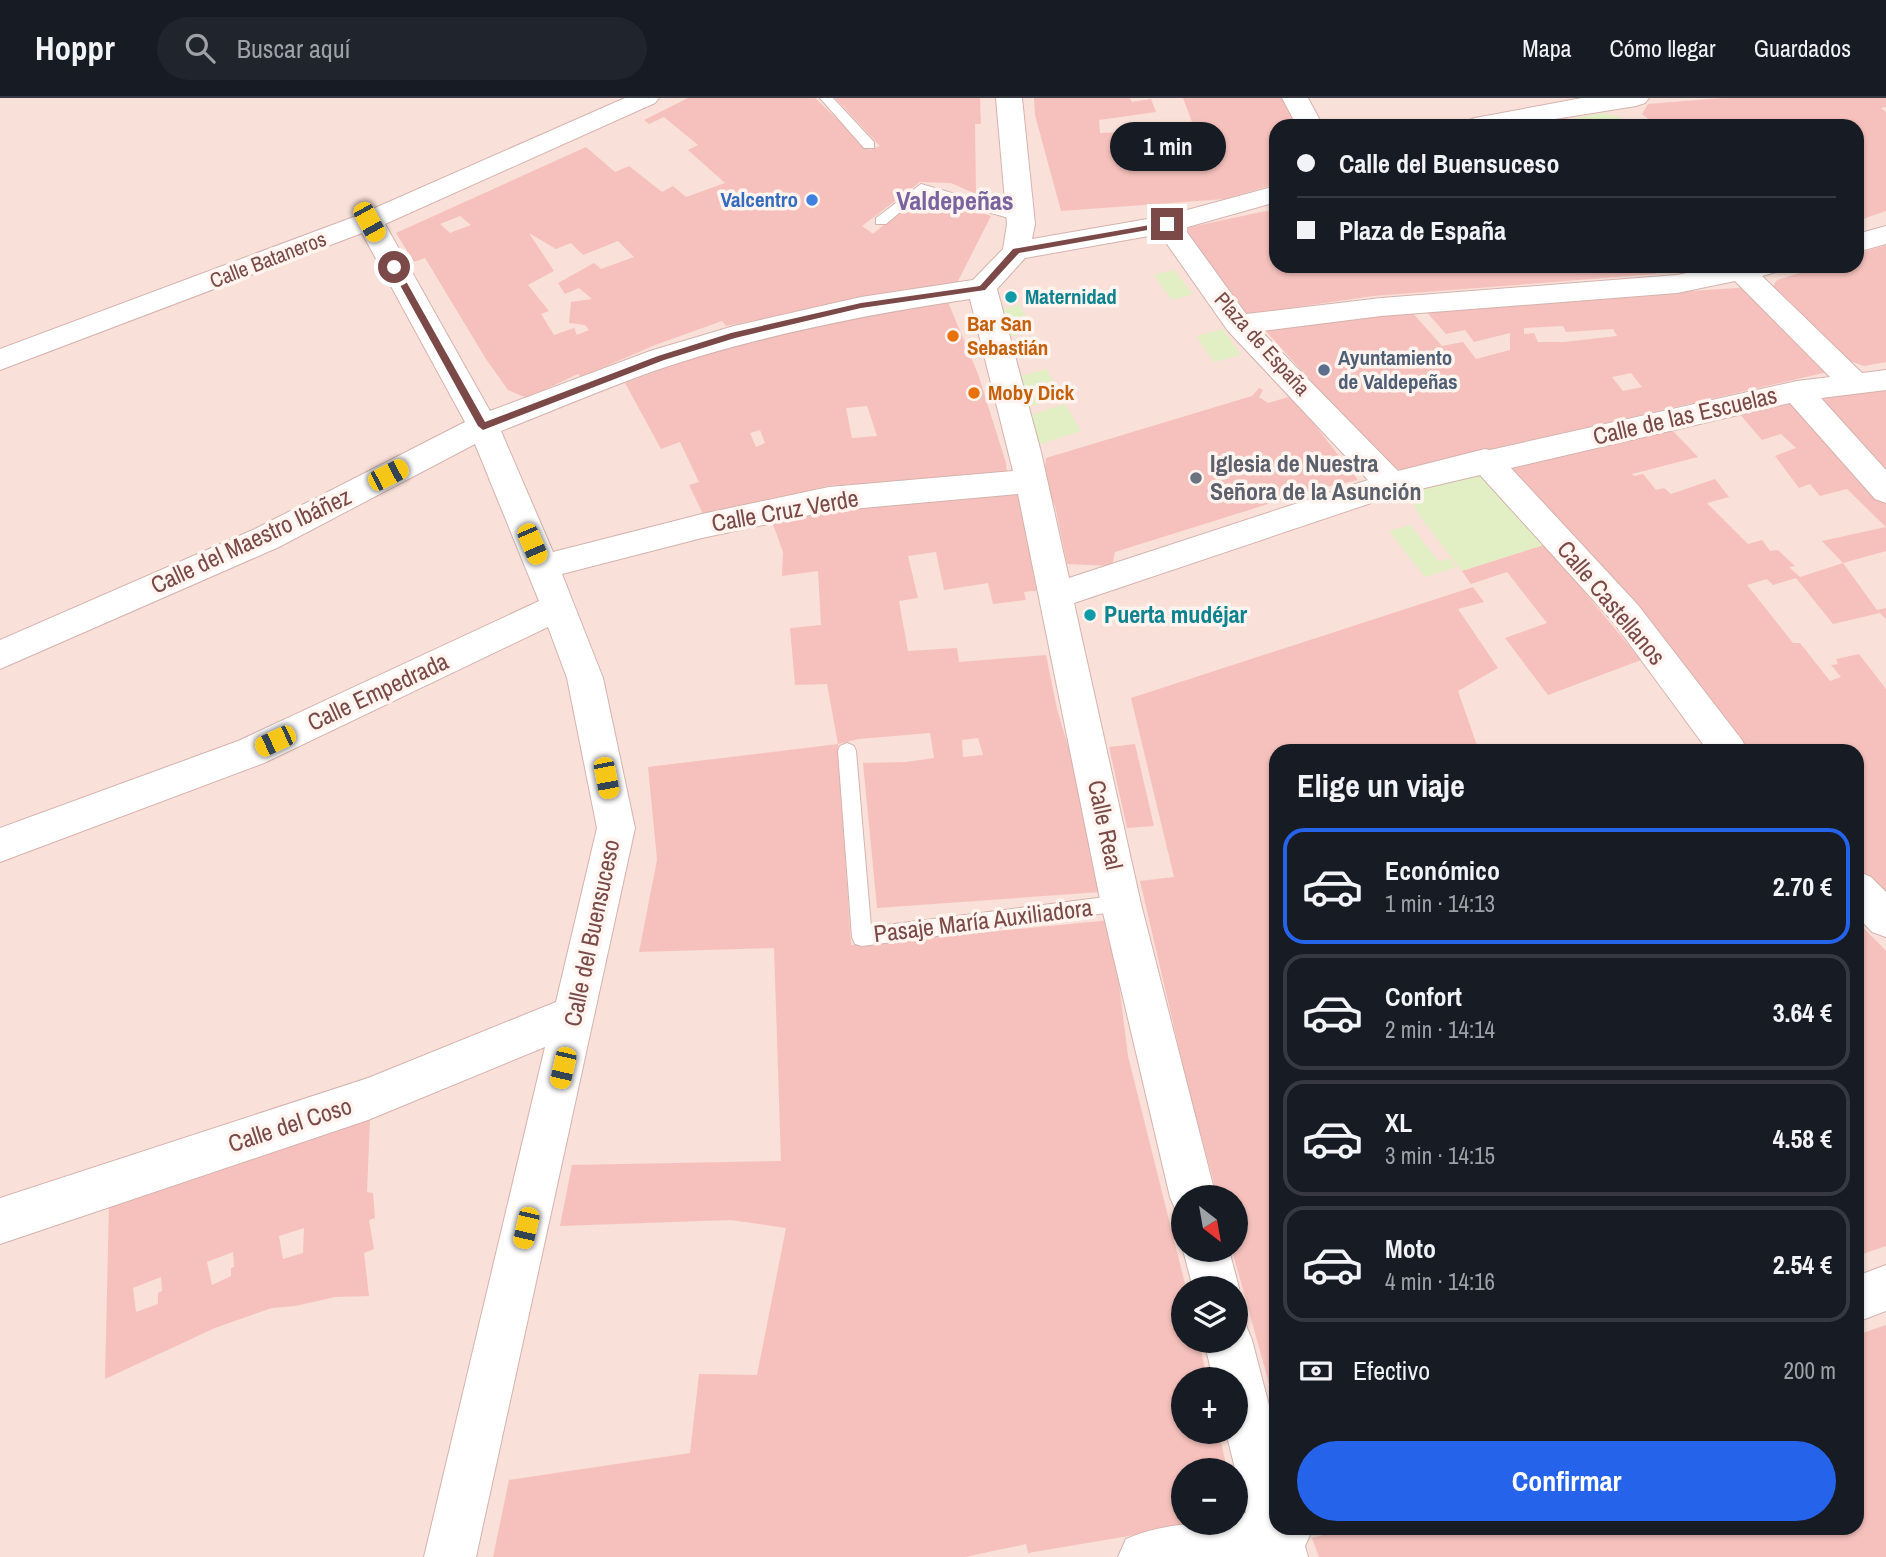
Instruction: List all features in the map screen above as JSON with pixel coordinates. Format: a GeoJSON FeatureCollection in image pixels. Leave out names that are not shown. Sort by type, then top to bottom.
{"type":"FeatureCollection","features":[{"type":"Feature","properties":{"kind":"street","name":"Calle Bataneros"},"geometry":{"type":"LineString","coordinates":[[0,360],[369,222],[646,98]]}},
{"type":"Feature","properties":{"kind":"street"},"geometry":{"type":"LineString","coordinates":[[1009,98],[1021,225],[1016,251],[982,288],[1028,466]]}},
{"type":"Feature","properties":{"kind":"street"},"geometry":{"type":"LineString","coordinates":[[1295,98],[1306,119]]}},
{"type":"Feature","properties":{"kind":"street"},"geometry":{"type":"LineString","coordinates":[[1500,119],[1554,104],[1636,98]]}},
{"type":"Feature","properties":{"kind":"street"},"geometry":{"type":"LineString","coordinates":[[1611,101],[1633,119]]}},
{"type":"Feature","properties":{"kind":"street"},"geometry":{"type":"LineString","coordinates":[[1016,251],[1167,224],[1269,196]]}},
{"type":"Feature","properties":{"kind":"street","name":"Calle del Buensuceso"},"geometry":{"type":"LineString","coordinates":[[369,222],[483,426],[542,567],[585,678],[615,828],[575,1014],[443,1556]]}},
{"type":"Feature","properties":{"kind":"street","name":"Plaza de España"},"geometry":{"type":"LineString","coordinates":[[1167,224],[1238,324],[1391,484]]}},
{"type":"Feature","properties":{"kind":"street"},"geometry":{"type":"LineString","coordinates":[[1864,241],[1886,235]]}},
{"type":"Feature","properties":{"kind":"street"},"geometry":{"type":"LineString","coordinates":[[1238,324],[1381,307],[1677,284],[1733,273]]}},
{"type":"Feature","properties":{"kind":"street"},"geometry":{"type":"LineString","coordinates":[[1758,273],[1856,385]]}},
{"type":"Feature","properties":{"kind":"street","name":"Calle del Maestro Ibáñez"},"geometry":{"type":"LineString","coordinates":[[0,655],[267,538],[483,426],[661,358],[734,335],[861,306],[982,288]]}},
{"type":"Feature","properties":{"kind":"street","name":"Calle de las Escuelas"},"geometry":{"type":"LineString","coordinates":[[1391,484],[1485,460],[1797,391],[1886,380]]}},
{"type":"Feature","properties":{"kind":"street"},"geometry":{"type":"LineString","coordinates":[[1797,391],[1886,491]]}},
{"type":"Feature","properties":{"kind":"street","name":"Calle Castellanos"},"geometry":{"type":"LineString","coordinates":[[1485,460],[1626,614],[1724,744]]}},
{"type":"Feature","properties":{"kind":"street","name":"Calle Cruz Verde"},"geometry":{"type":"LineString","coordinates":[[542,567],[702,526],[829,499],[1028,466]]}},
{"type":"Feature","properties":{"kind":"street","name":"Calle Real"},"geometry":{"type":"LineString","coordinates":[[1028,466],[1121,904],[1191,1185]]}},
{"type":"Feature","properties":{"kind":"street"},"geometry":{"type":"LineString","coordinates":[[1056,596],[1391,484]]}},
{"type":"Feature","properties":{"kind":"street","name":"Calle Empedrada"},"geometry":{"type":"LineString","coordinates":[[0,845],[251,752],[558,607]]}},
{"type":"Feature","properties":{"kind":"street"},"geometry":{"type":"LineString","coordinates":[[1864,896],[1886,919]]}},
{"type":"Feature","properties":{"kind":"street","name":"Calle del Coso"},"geometry":{"type":"LineString","coordinates":[[0,1221],[368,1099],[575,1014]]}},
{"type":"Feature","properties":{"kind":"street"},"geometry":{"type":"LineString","coordinates":[[1864,1296],[1886,1288]]}},
{"type":"Feature","properties":{"kind":"street"},"geometry":{"type":"LineString","coordinates":[[1231,1353],[1269,1494]]}},
{"type":"Feature","properties":{"kind":"street"},"geometry":{"type":"LineString","coordinates":[[1144,1557],[1281,1539]]}},
{"type":"Feature","properties":{"kind":"lane"},"geometry":{"type":"LineString","coordinates":[[826,98],[869,145]]}},
{"type":"Feature","properties":{"kind":"lane"},"geometry":{"type":"LineString","coordinates":[[881,221],[921,188],[1019,217]]}},
{"type":"Feature","properties":{"kind":"lane","name":"Pasaje María Auxiliadora"},"geometry":{"type":"LineString","coordinates":[[848,751],[862,937],[1121,904]]}},
{"type":"Feature","properties":{"kind":"shaded area"},"geometry":{"type":"Polygon","coordinates":[[[0,98],[1886,98],[1886,1557],[0,1557],[0,98]]]}},
{"type":"Feature","properties":{"kind":"green space"},"geometry":{"type":"Polygon","coordinates":[[[1602,113],[1622,119],[1575,119],[1602,113]]]}},
{"type":"Feature","properties":{"kind":"green space"},"geometry":{"type":"Polygon","coordinates":[[[1174,270],[1193,294],[1172,300],[1154,275],[1174,270]]]}},
{"type":"Feature","properties":{"kind":"green space"},"geometry":{"type":"Polygon","coordinates":[[[1020,305],[1034,332],[1007,337],[1000,309],[1020,305]]]}},
{"type":"Feature","properties":{"kind":"green space"},"geometry":{"type":"Polygon","coordinates":[[[1223,329],[1241,355],[1214,362],[1196,336],[1223,329]]]}},
{"type":"Feature","properties":{"kind":"green space"},"geometry":{"type":"Polygon","coordinates":[[[1046,369],[1062,397],[1029,407],[1021,376],[1046,369]]]}},
{"type":"Feature","properties":{"kind":"green space"},"geometry":{"type":"Polygon","coordinates":[[[1065,404],[1081,431],[1037,445],[1030,415],[1065,404]]]}},
{"type":"Feature","properties":{"kind":"green space"},"geometry":{"type":"Polygon","coordinates":[[[1481,472],[1544,545],[1462,571],[1422,519],[1406,492],[1481,472]]]}},
{"type":"Feature","properties":{"kind":"green space"},"geometry":{"type":"Polygon","coordinates":[[[1410,525],[1439,562],[1449,558],[1456,567],[1425,577],[1389,531],[1410,525]]]}},
{"type":"Feature","properties":{"kind":"building"},"geometry":{"type":"Polygon","coordinates":[[[688,98],[815,98],[870,150],[880,146],[835,98],[980,98],[981,124],[975,124],[976,194],[951,183],[920,182],[862,226],[873,234],[922,192],[991,216],[955,287],[907,289],[726,326],[722,321],[655,345],[581,377],[578,374],[527,398],[508,390],[486,359],[425,258],[414,262],[396,233],[586,147],[615,172],[629,166],[662,192],[673,186],[686,197],[725,183],[688,150],[698,145],[664,117],[649,124],[644,120],[688,98]],[[460,216],[440,224],[450,233],[471,225],[460,216]],[[529,233],[554,271],[528,285],[549,311],[541,314],[554,335],[574,328],[577,335],[589,330],[585,325],[569,323],[571,302],[592,299],[579,288],[565,294],[558,283],[594,263],[601,269],[634,257],[618,241],[583,255],[571,243],[556,249],[529,233]]]}},
{"type":"Feature","properties":{"kind":"building"},"geometry":{"type":"Polygon","coordinates":[[[1034,98],[1130,98],[1132,102],[1151,99],[1156,112],[1099,120],[1100,133],[1195,130],[1183,98],[1287,98],[1296,119],[1269,119],[1269,186],[1225,199],[1061,211],[1035,115],[1034,98]]]}},
{"type":"Feature","properties":{"kind":"building"},"geometry":{"type":"Polygon","coordinates":[[[1723,98],[1886,98],[1886,107],[1881,108],[1886,112],[1886,211],[1864,219],[1864,119],[1648,119],[1642,114],[1648,104],[1723,98]]]}},
{"type":"Feature","properties":{"kind":"building"},"geometry":{"type":"Polygon","coordinates":[[[1269,210],[1269,273],[1657,274],[1373,296],[1242,315],[1181,229],[1269,210]]]}},
{"type":"Feature","properties":{"kind":"building"},"geometry":{"type":"Polygon","coordinates":[[[1886,245],[1886,362],[1864,366],[1847,360],[1770,291],[1777,280],[1799,273],[1864,273],[1864,252],[1886,245]]]}},
{"type":"Feature","properties":{"kind":"building"},"geometry":{"type":"Polygon","coordinates":[[[1751,287],[1832,371],[1401,470],[1387,465],[1262,327],[1411,311],[1442,346],[1463,342],[1476,359],[1510,350],[1510,333],[1474,342],[1465,330],[1446,334],[1424,309],[1751,287]],[[1563,326],[1524,328],[1524,334],[1534,333],[1538,342],[1617,336],[1613,329],[1566,332],[1563,326]],[[1631,373],[1612,377],[1623,391],[1642,387],[1631,373]]]}},
{"type":"Feature","properties":{"kind":"building"},"geometry":{"type":"Polygon","coordinates":[[[948,302],[978,374],[1006,463],[1007,474],[827,486],[705,518],[689,485],[699,482],[680,442],[661,449],[625,383],[717,349],[821,323],[948,302]],[[867,406],[846,408],[852,438],[877,436],[867,406]],[[760,430],[750,433],[756,447],[765,443],[760,430]]]}},
{"type":"Feature","properties":{"kind":"building"},"geometry":{"type":"Polygon","coordinates":[[[1886,386],[1886,474],[1819,407],[1825,397],[1886,386]]]}},
{"type":"Feature","properties":{"kind":"building","name":"Iglesia de Nuestra Señora de la Asunción"},"geometry":{"type":"Polygon","coordinates":[[[1259,388],[1263,390],[1259,397],[1268,403],[1292,396],[1358,480],[1316,489],[1115,552],[1112,566],[1067,564],[1055,506],[1035,476],[1045,467],[1046,458],[1252,396],[1259,388]]]}},
{"type":"Feature","properties":{"kind":"building"},"geometry":{"type":"Polygon","coordinates":[[[1788,401],[1886,498],[1886,527],[1847,489],[1820,496],[1810,484],[1799,488],[1775,456],[1796,448],[1781,434],[1762,440],[1738,412],[1788,401]]]}},
{"type":"Feature","properties":{"kind":"building"},"geometry":{"type":"Polygon","coordinates":[[[1669,427],[1698,457],[1632,474],[1643,474],[1656,490],[1664,488],[1671,494],[1715,479],[1729,497],[1707,503],[1748,544],[1762,540],[1770,551],[1778,550],[1795,566],[1789,567],[1800,577],[1843,563],[1877,610],[1886,608],[1886,619],[1880,613],[1833,624],[1796,578],[1773,585],[1767,579],[1747,585],[1793,643],[1800,643],[1830,681],[1841,677],[1831,665],[1838,664],[1836,659],[1859,654],[1886,689],[1886,905],[1864,882],[1864,744],[1738,744],[1650,622],[1511,467],[1669,427]]]}},
{"type":"Feature","properties":{"kind":"building"},"geometry":{"type":"Polygon","coordinates":[[[1019,485],[1049,589],[1024,592],[1026,600],[993,604],[988,583],[944,590],[936,552],[908,556],[918,598],[899,601],[908,651],[957,648],[959,662],[1046,655],[1057,709],[1077,776],[1100,892],[877,908],[863,763],[934,758],[930,733],[859,739],[838,744],[827,684],[795,685],[790,628],[821,625],[818,571],[782,576],[783,552],[772,522],[1019,485]],[[978,738],[962,740],[963,757],[983,755],[978,738]]]}},
{"type":"Feature","properties":{"kind":"building"},"geometry":{"type":"Polygon","coordinates":[[[1886,527],[1886,551],[1843,563],[1822,541],[1886,527]]]}},
{"type":"Feature","properties":{"kind":"building"},"geometry":{"type":"Polygon","coordinates":[[[1544,545],[1641,660],[1548,695],[1505,638],[1547,623],[1507,572],[1471,584],[1462,571],[1544,545]]]}},
{"type":"Feature","properties":{"kind":"building"},"geometry":{"type":"Polygon","coordinates":[[[1473,587],[1484,602],[1458,609],[1498,668],[1458,691],[1477,744],[1269,744],[1269,1383],[1248,1308],[1248,1276],[1239,1276],[1235,1262],[1248,1262],[1248,1185],[1215,1185],[1191,1100],[1140,881],[1174,877],[1131,698],[1473,587]]]}},
{"type":"Feature","properties":{"kind":"building"},"geometry":{"type":"Polygon","coordinates":[[[838,744],[851,945],[1111,920],[1128,1056],[1171,1228],[1171,1262],[1180,1262],[1183,1276],[1171,1276],[1171,1353],[1202,1353],[1205,1367],[1171,1367],[1171,1444],[1222,1444],[1224,1458],[1171,1458],[1171,1529],[1028,1553],[1026,1544],[965,1557],[493,1557],[509,1480],[690,1453],[699,1374],[757,1375],[786,1228],[731,1220],[560,1226],[572,1165],[781,1161],[774,948],[639,952],[657,860],[648,767],[838,744]]]}},
{"type":"Feature","properties":{"kind":"building"},"geometry":{"type":"Polygon","coordinates":[[[1135,744],[1154,826],[1127,828],[1109,747],[1135,744]]]}},
{"type":"Feature","properties":{"kind":"building"},"geometry":{"type":"Polygon","coordinates":[[[1864,928],[1886,951],[1886,1246],[1864,1254],[1864,928]]]}},
{"type":"Feature","properties":{"kind":"building"},"geometry":{"type":"Polygon","coordinates":[[[370,1119],[367,1192],[373,1193],[375,1218],[369,1220],[374,1249],[364,1253],[369,1296],[335,1297],[272,1308],[215,1328],[105,1379],[109,1203],[370,1119]],[[304,1228],[279,1236],[283,1259],[303,1253],[304,1228]],[[233,1252],[207,1262],[212,1285],[231,1276],[231,1268],[234,1267],[233,1252]],[[161,1277],[133,1288],[136,1312],[158,1304],[158,1293],[162,1291],[161,1277]]]}},
{"type":"Feature","properties":{"kind":"building"},"geometry":{"type":"Polygon","coordinates":[[[1886,1325],[1886,1557],[1319,1557],[1312,1538],[1323,1535],[1864,1535],[1864,1333],[1886,1325]]]}},
{"type":"Feature","properties":{"kind":"place","name":"Valcentro"},"geometry":{"type":"Point","coordinates":[812,200]}},
{"type":"Feature","properties":{"kind":"place","name":"Maternidad"},"geometry":{"type":"Point","coordinates":[1011,297]}},
{"type":"Feature","properties":{"kind":"place","name":"Bar San Sebastián"},"geometry":{"type":"Point","coordinates":[953,336]}},
{"type":"Feature","properties":{"kind":"place","name":"Ayuntamiento de Valdepeñas"},"geometry":{"type":"Point","coordinates":[1324,370]}},
{"type":"Feature","properties":{"kind":"place","name":"Moby Dick"},"geometry":{"type":"Point","coordinates":[974,393]}},
{"type":"Feature","properties":{"kind":"place","name":"Iglesia de Nuestra Señora de la Asunción"},"geometry":{"type":"Point","coordinates":[1196,478]}},
{"type":"Feature","properties":{"kind":"place","name":"Puerta mudéjar"},"geometry":{"type":"Point","coordinates":[1090,615]}},
{"type":"Feature","properties":{"kind":"district","name":"Valdepeñas"},"geometry":{"type":"Point","coordinates":[955,201]}},
{"type":"Feature","properties":{"kind":"route"},"geometry":{"type":"LineString","coordinates":[[394,267],[483,426],[661,358],[734,335],[861,306],[982,288],[1016,251],[1167,224]]}}]}
